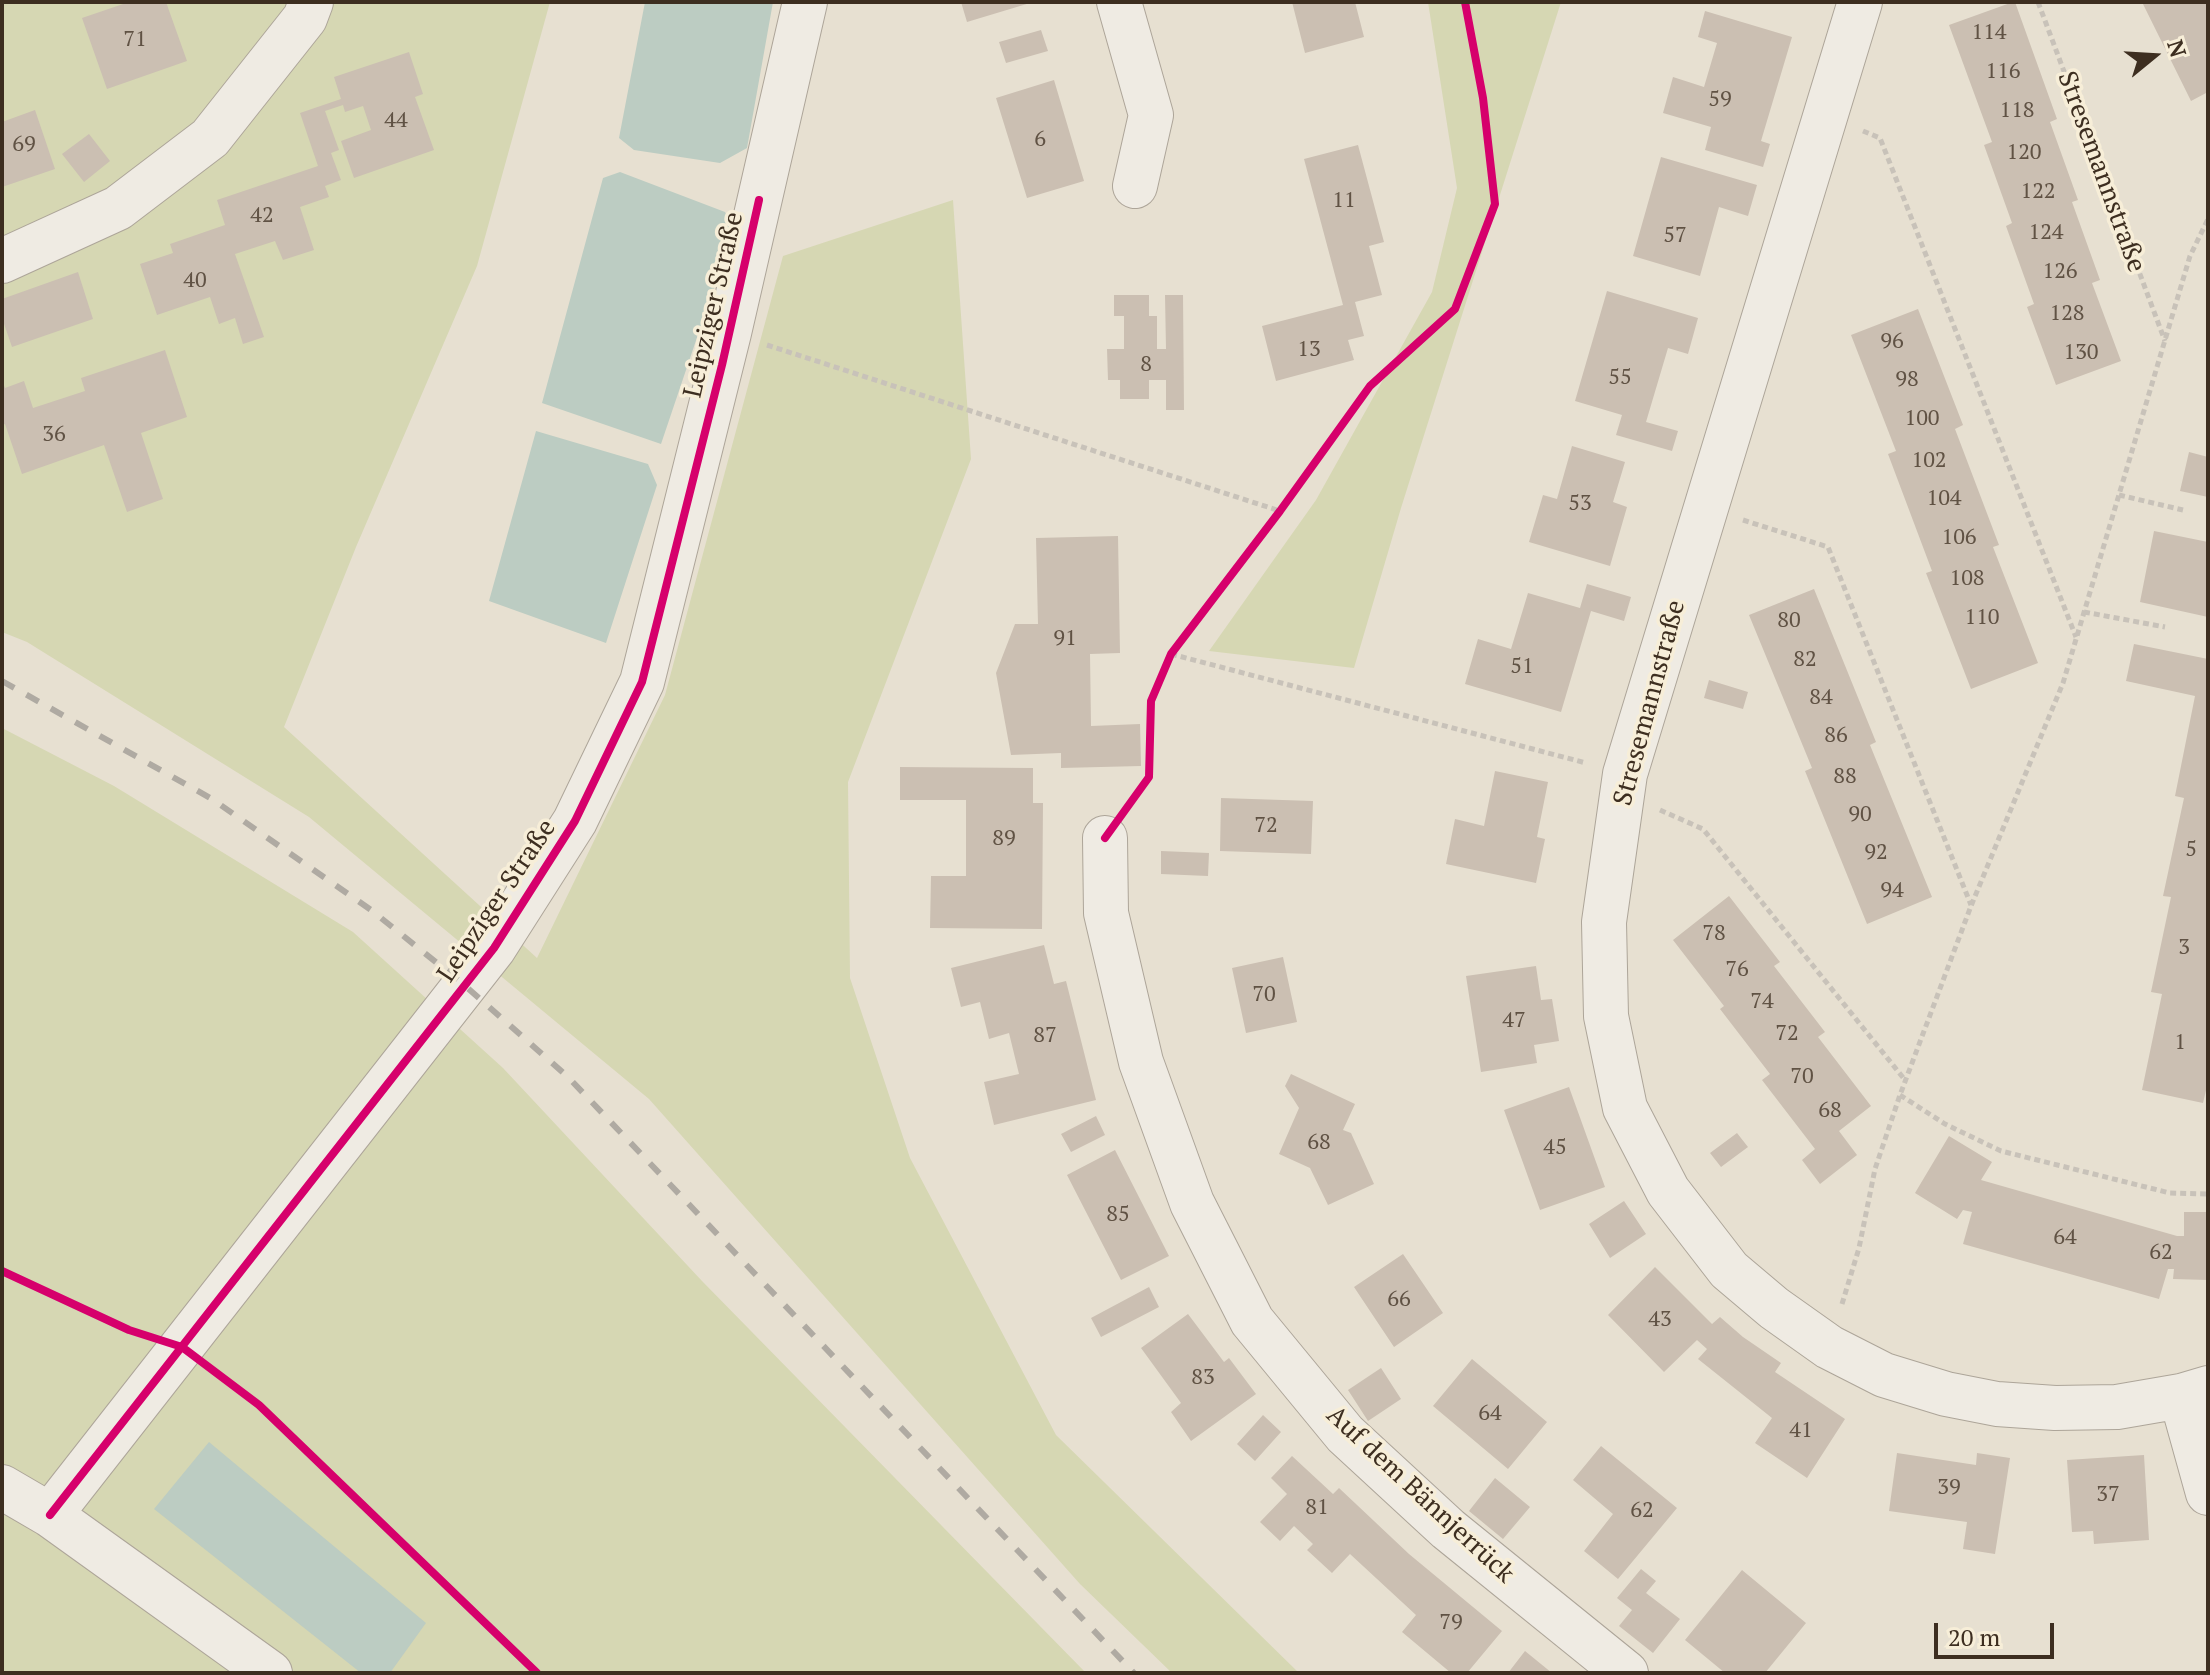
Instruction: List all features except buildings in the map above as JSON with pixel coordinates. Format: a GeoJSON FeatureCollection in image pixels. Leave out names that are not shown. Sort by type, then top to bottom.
{"type":"FeatureCollection","features":[{"type":"Feature","properties":{"kind":"street"},"geometry":{"type":"LineString","coordinates":[[2,261],[118,208],[210,138],[305,18],[311,2]]}},
{"type":"Feature","properties":{"kind":"street","name":"Leipziger Straße"},"geometry":{"type":"LineString","coordinates":[[50,1515],[485,960],[575,821],[642,682],[729,333],[805,2]]}},
{"type":"Feature","properties":{"kind":"street"},"geometry":{"type":"LineString","coordinates":[[1119,2],[1151,115],[1135,186]]}},
{"type":"Feature","properties":{"kind":"street","name":"Stresemannstraße"},"geometry":{"type":"LineString","coordinates":[[1860,2],[1625,774],[1604,922],[1606,1016],[1625,1108],[1668,1191],[1729,1270],[1774,1308],[1829,1347],[1884,1375],[1946,1394],[1997,1404],[2055,1408],[2117,1407],[2194,1392],[2208,1493]]}},
{"type":"Feature","properties":{"kind":"street","name":"Auf dem Bännjerrück"},"geometry":{"type":"LineString","coordinates":[[1105,838],[1106,913],[1141,1062],[1192,1203],[1252,1321],[1345,1434],[1448,1529],[1626,1673]]}},
{"type":"Feature","properties":{"kind":"street"},"geometry":{"type":"LineString","coordinates":[[2,1487],[50,1515],[270,1673]]}},
{"type":"Feature","properties":{"kind":"path"},"geometry":{"type":"LineString","coordinates":[[1880,138],[2076,638]]}},
{"type":"Feature","properties":{"kind":"path"},"geometry":{"type":"LineString","coordinates":[[729,333],[1280,511]]}},
{"type":"Feature","properties":{"kind":"path"},"geometry":{"type":"LineString","coordinates":[[2119,495],[2183,510]]}},
{"type":"Feature","properties":{"kind":"path"},"geometry":{"type":"LineString","coordinates":[[1271,523],[1289,498]]}},
{"type":"Feature","properties":{"kind":"path"},"geometry":{"type":"LineString","coordinates":[[1738,519],[1828,547],[1971,906]]}},
{"type":"Feature","properties":{"kind":"path"},"geometry":{"type":"LineString","coordinates":[[2084,612],[2165,627]]}},
{"type":"Feature","properties":{"kind":"path"},"geometry":{"type":"LineString","coordinates":[[1166,665],[1180,642]]}},
{"type":"Feature","properties":{"kind":"path"},"geometry":{"type":"LineString","coordinates":[[1171,654],[1625,774]]}},
{"type":"Feature","properties":{"kind":"path"},"geometry":{"type":"LineString","coordinates":[[1900,1095],[1945,1124],[2001,1151],[2170,1193],[2208,1194]]}},
{"type":"Feature","properties":{"kind":"green space"},"geometry":{"type":"Polygon","coordinates":[[[2,2],[550,2],[477,266],[356,547],[284,727],[537,958],[665,695],[783,256],[953,200],[971,459],[848,782],[850,978],[910,1158],[1056,1435],[1299,1673],[1172,1673],[1080,1584],[649,1099],[309,817],[27,642],[2,632],[2,2]]]}},
{"type":"Feature","properties":{"kind":"green space"},"geometry":{"type":"Polygon","coordinates":[[[1428,2],[1561,2],[1401,508],[1354,668],[1209,651],[1316,500],[1432,292],[1457,188],[1428,2]]]}},
{"type":"Feature","properties":{"kind":"green space"},"geometry":{"type":"Polygon","coordinates":[[[2,728],[114,786],[353,932],[503,1068],[702,1281],[1086,1673],[2,1673],[2,728]]]}},
{"type":"Feature","properties":{"kind":"shaded area"},"geometry":{"type":"Polygon","coordinates":[[[645,2],[773,2],[747,148],[720,163],[634,150],[619,138],[645,2]]]}},
{"type":"Feature","properties":{"kind":"shaded area"},"geometry":{"type":"Polygon","coordinates":[[[620,172],[725,212],[734,228],[661,444],[542,403],[603,178],[620,172]]]}},
{"type":"Feature","properties":{"kind":"shaded area"},"geometry":{"type":"Polygon","coordinates":[[[536,431],[648,464],[657,485],[606,643],[489,601],[536,431]]]}},
{"type":"Feature","properties":{"kind":"shaded area"},"geometry":{"type":"Polygon","coordinates":[[[209,1442],[426,1623],[390,1673],[361,1673],[154,1509],[209,1442]]]}},
{"type":"Feature","properties":{"kind":"railway"},"geometry":{"type":"LineString","coordinates":[[2,681],[212,799],[371,910],[462,983],[568,1077],[1134,1673]]}},
{"type":"Feature","properties":{"kind":"cycle path"},"geometry":{"type":"LineString","coordinates":[[1105,838],[1149,777],[1151,701],[1171,654],[1370,386],[1455,309],[1495,204],[1483,98],[1465,2]]}},
{"type":"Feature","properties":{"kind":"cycle path"},"geometry":{"type":"LineString","coordinates":[[50,1515],[494,948],[575,821],[642,682],[722,365],[759,200]]}},
{"type":"Feature","properties":{"kind":"cycle path"},"geometry":{"type":"LineString","coordinates":[[2,1271],[129,1330],[182,1347],[259,1405],[537,1673]]}}]}
